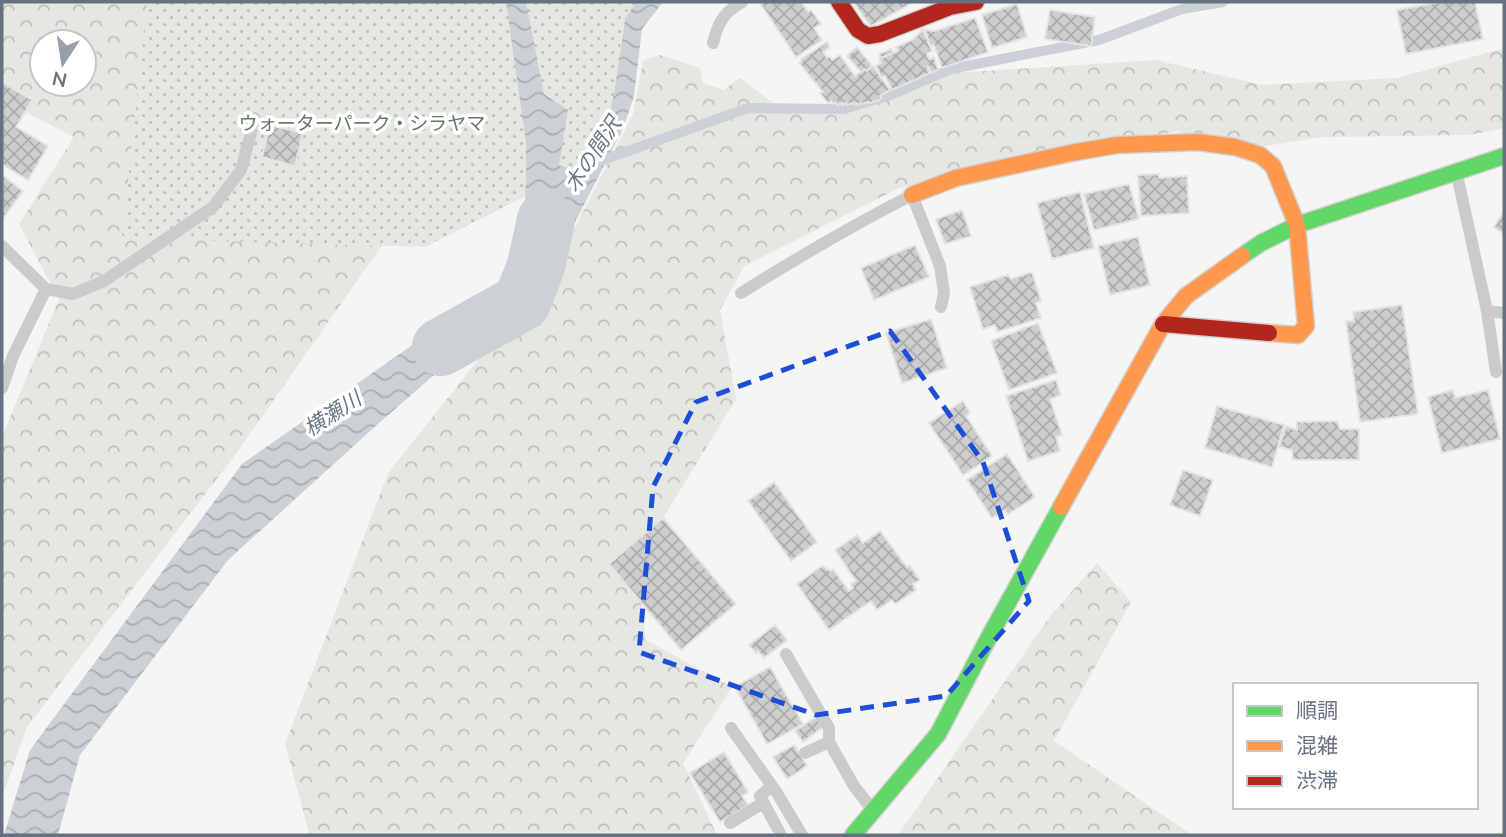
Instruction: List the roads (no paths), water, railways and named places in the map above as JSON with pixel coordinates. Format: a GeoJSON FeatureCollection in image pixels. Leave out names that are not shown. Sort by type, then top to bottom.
{"type":"FeatureCollection","features":[{"type":"Feature","properties":{"kind":"street"},"geometry":{"type":"LineString","coordinates":[[839,2],[858,30],[868,36],[976,2]]}},
{"type":"Feature","properties":{"kind":"street"},"geometry":{"type":"LineString","coordinates":[[912,195],[956,178],[1117,145],[1198,142],[1235,147],[1260,155],[1273,166],[1297,225],[1306,326],[1298,335],[1163,324]]}},
{"type":"Feature","properties":{"kind":"street"},"geometry":{"type":"LineString","coordinates":[[853,835],[938,734],[1163,324],[1186,296],[1261,243],[1297,225],[1504,156]]}},
{"type":"Feature","properties":{"kind":"lane"},"geometry":{"type":"LineString","coordinates":[[713,43],[718,23],[732,7],[742,2]]}},
{"type":"Feature","properties":{"kind":"lane"},"geometry":{"type":"LineString","coordinates":[[2,246],[46,289],[73,294],[104,281],[214,207],[241,170],[254,118]]}},
{"type":"Feature","properties":{"kind":"lane"},"geometry":{"type":"LineString","coordinates":[[1457,172],[1487,311],[1496,372]]}},
{"type":"Feature","properties":{"kind":"lane"},"geometry":{"type":"LineString","coordinates":[[741,293],[789,262],[912,195],[940,266],[944,293],[941,307]]}},
{"type":"Feature","properties":{"kind":"lane"},"geometry":{"type":"LineString","coordinates":[[2,388],[13,356],[46,289]]}},
{"type":"Feature","properties":{"kind":"lane"},"geometry":{"type":"LineString","coordinates":[[1487,311],[1504,313]]}},
{"type":"Feature","properties":{"kind":"lane"},"geometry":{"type":"LineString","coordinates":[[786,654],[829,728],[829,742],[854,786],[874,811]]}},
{"type":"Feature","properties":{"kind":"lane"},"geometry":{"type":"LineString","coordinates":[[731,728],[802,835]]}},
{"type":"Feature","properties":{"kind":"lane"},"geometry":{"type":"LineString","coordinates":[[805,753],[829,742]]}},
{"type":"Feature","properties":{"kind":"lane"},"geometry":{"type":"LineString","coordinates":[[772,786],[760,796],[781,835]]}},
{"type":"Feature","properties":{"kind":"lane"},"geometry":{"type":"LineString","coordinates":[[730,823],[763,803]]}},
{"type":"Feature","properties":{"kind":"water","name":"木の間沢"},"geometry":{"type":"Polygon","coordinates":[[[506,2],[526,2],[544,94],[568,110],[559,165],[574,170],[609,115],[625,19],[636,2],[663,2],[642,29],[634,96],[623,129],[570,232],[536,286],[228,560],[80,755],[58,835],[4,835],[30,750],[242,464],[497,286],[522,256],[526,142],[506,2]]]}},
{"type":"Feature","properties":{"kind":"waterway","name":"木の間沢"},"geometry":{"type":"LineString","coordinates":[[595,163],[748,108],[844,109],[888,96],[951,69],[1099,40],[1182,9],[1223,2]]}},
{"type":"Feature","properties":{"kind":"waterway","name":"横瀬川"},"geometry":{"type":"LineString","coordinates":[[441,347],[522,302],[536,266],[546,220]]}},
{"type":"Feature","properties":{"kind":"park label","name":"ウォーターパーク・シラヤマ"},"geometry":{"type":"Point","coordinates":[362,123]}}]}
